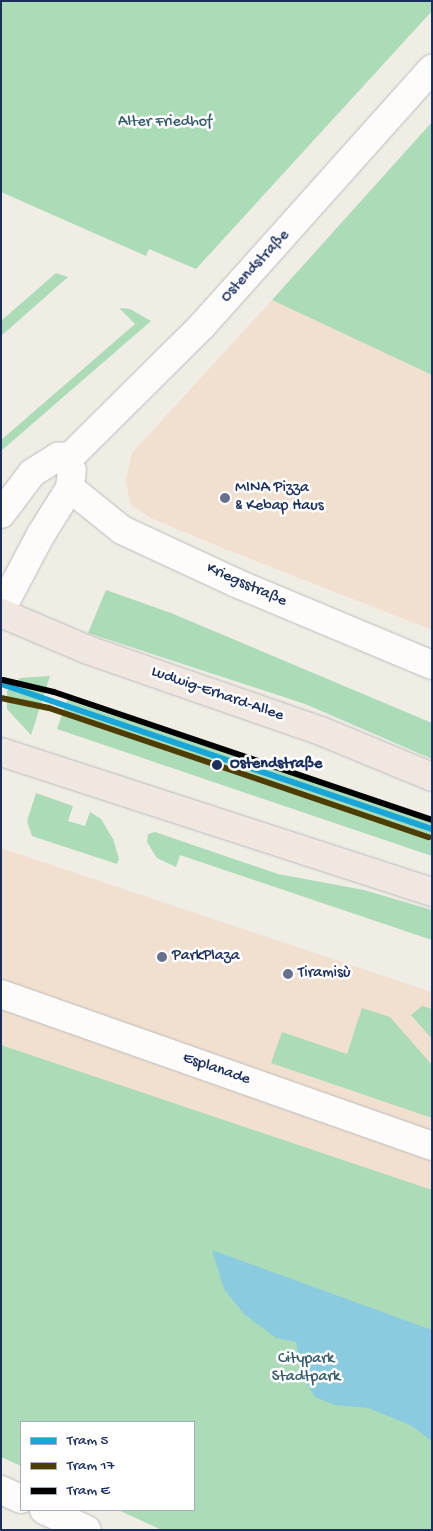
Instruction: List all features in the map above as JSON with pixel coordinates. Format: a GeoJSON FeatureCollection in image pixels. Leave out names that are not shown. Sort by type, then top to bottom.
{"type":"FeatureCollection","features":[{"type":"Feature","properties":{"kind":"main road","name":"Ludwig-Erhard-Allee"},"geometry":{"type":"LineString","coordinates":[[1,612],[88,650],[321,731],[432,777]]}},
{"type":"Feature","properties":{"kind":"main road"},"geometry":{"type":"LineString","coordinates":[[1,752],[432,892]]}},
{"type":"Feature","properties":{"kind":"street","name":"Ostendstraße"},"geometry":{"type":"LineString","coordinates":[[1,514],[32,473],[58,457],[72,456],[274,248],[432,69]]}},
{"type":"Feature","properties":{"kind":"street"},"geometry":{"type":"LineString","coordinates":[[1,612],[40,536],[70,488],[72,456]]}},
{"type":"Feature","properties":{"kind":"street","name":"Kriegsstraße"},"geometry":{"type":"LineString","coordinates":[[70,488],[122,530],[236,583],[432,665]]}},
{"type":"Feature","properties":{"kind":"street","name":"Esplanade"},"geometry":{"type":"LineString","coordinates":[[1,994],[432,1146]]}},
{"type":"Feature","properties":{"kind":"street"},"geometry":{"type":"LineString","coordinates":[[1,1490],[20,1499]]}},
{"type":"Feature","properties":{"kind":"street"},"geometry":{"type":"LineString","coordinates":[[46,1511],[87,1530]]}},
{"type":"Feature","properties":{"kind":"shaded area"},"geometry":{"type":"Polygon","coordinates":[[[272,300],[432,375],[432,630],[220,547],[151,518],[130,504],[126,480],[132,453],[272,300]]]}},
{"type":"Feature","properties":{"kind":"shaded area"},"geometry":{"type":"Polygon","coordinates":[[[1,848],[432,992],[432,1281],[1,1125],[1,848]]]}},
{"type":"Feature","properties":{"kind":"green space","name":"Alter Friedhof"},"geometry":{"type":"Polygon","coordinates":[[[1,1],[432,1],[432,11],[196,269],[149,249],[146,256],[1,192],[1,1]]]}},
{"type":"Feature","properties":{"kind":"green space"},"geometry":{"type":"Polygon","coordinates":[[[432,122],[432,375],[272,300],[432,122]]]}},
{"type":"Feature","properties":{"kind":"green space"},"geometry":{"type":"Polygon","coordinates":[[[56,273],[68,277],[1,336],[1,321],[56,273]]]}},
{"type":"Feature","properties":{"kind":"green space"},"geometry":{"type":"Polygon","coordinates":[[[119,308],[130,309],[151,321],[1,451],[1,440],[135,324],[119,308]]]}},
{"type":"Feature","properties":{"kind":"green space"},"geometry":{"type":"Polygon","coordinates":[[[106,590],[171,613],[432,723],[432,759],[305,704],[88,633],[106,590]]]}},
{"type":"Feature","properties":{"kind":"green space"},"geometry":{"type":"Polygon","coordinates":[[[50,676],[31,735],[7,709],[7,691],[20,678],[50,676]]]}},
{"type":"Feature","properties":{"kind":"green space"},"geometry":{"type":"Polygon","coordinates":[[[68,698],[432,821],[432,856],[57,729],[68,698]]]}},
{"type":"Feature","properties":{"kind":"green space"},"geometry":{"type":"Polygon","coordinates":[[[36,793],[73,806],[68,821],[85,826],[90,812],[101,819],[113,839],[119,859],[117,864],[32,836],[27,821],[36,793]]]}},
{"type":"Feature","properties":{"kind":"green space"},"geometry":{"type":"Polygon","coordinates":[[[155,832],[278,874],[364,890],[432,910],[432,940],[180,855],[176,867],[157,858],[147,842],[148,834],[155,832]]]}},
{"type":"Feature","properties":{"kind":"green space"},"geometry":{"type":"Polygon","coordinates":[[[422,1006],[432,1009],[432,1039],[411,1015],[422,1006]]]}},
{"type":"Feature","properties":{"kind":"green space"},"geometry":{"type":"Polygon","coordinates":[[[362,1008],[390,1017],[432,1065],[432,1118],[271,1063],[282,1032],[347,1054],[362,1008]]]}},
{"type":"Feature","properties":{"kind":"green space","name":"Citypark Stadtpark"},"geometry":{"type":"Polygon","coordinates":[[[1,1045],[432,1190],[432,1530],[162,1530],[120,1511],[195,1511],[195,1421],[20,1421],[20,1466],[1,1457],[1,1045]]]}},
{"type":"Feature","properties":{"kind":"water"},"geometry":{"type":"Polygon","coordinates":[[[212,1250],[432,1330],[432,1441],[410,1425],[368,1408],[335,1405],[315,1397],[301,1374],[296,1342],[276,1338],[244,1314],[224,1289],[212,1250]]]}},
{"type":"Feature","properties":{"kind":"tram line","name":"E"},"geometry":{"type":"LineString","coordinates":[[3,680],[54,692],[432,820]]}},
{"type":"Feature","properties":{"kind":"tram line","name":"5"},"geometry":{"type":"LineString","coordinates":[[1,684],[432,829]]}},
{"type":"Feature","properties":{"kind":"tram line","name":"17"},"geometry":{"type":"LineString","coordinates":[[1,698],[49,708],[429,837]]}},
{"type":"Feature","properties":{"kind":"place","name":"MINA Pizza & Kebap Haus"},"geometry":{"type":"Point","coordinates":[225,498]}},
{"type":"Feature","properties":{"kind":"place","name":"Ostendstraße"},"geometry":{"type":"Point","coordinates":[217,765]}},
{"type":"Feature","properties":{"kind":"place","name":"ParkPlaza"},"geometry":{"type":"Point","coordinates":[162,957]}},
{"type":"Feature","properties":{"kind":"place","name":"Tiramisù"},"geometry":{"type":"Point","coordinates":[288,974]}}]}
